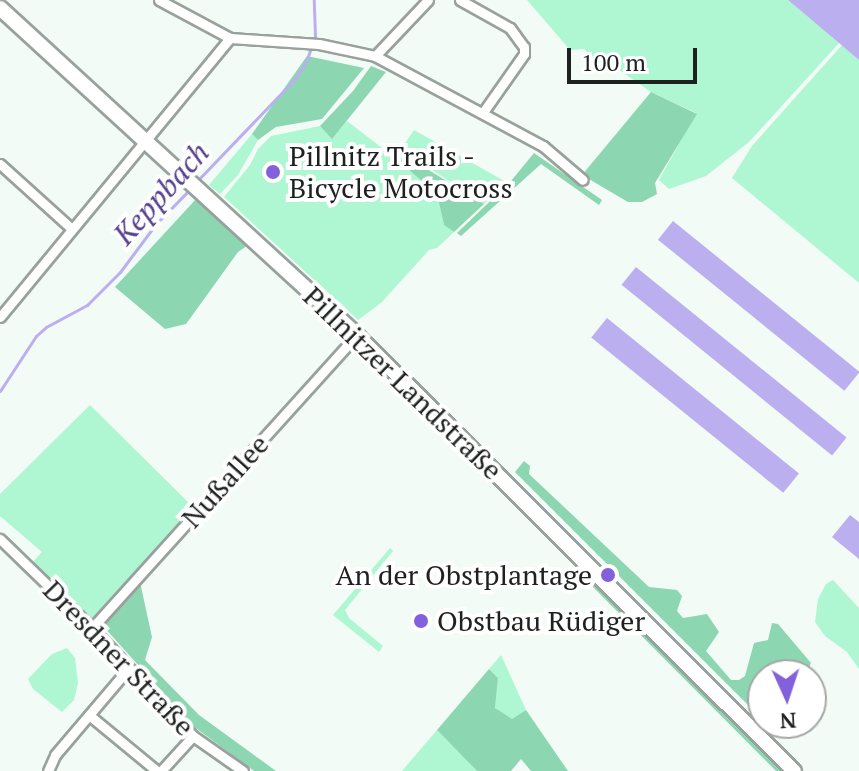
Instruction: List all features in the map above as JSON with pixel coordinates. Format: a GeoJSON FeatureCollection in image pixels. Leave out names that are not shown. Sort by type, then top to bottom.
{"type":"FeatureCollection","features":[{"type":"Feature","properties":{"kind":"main road","name":"Pillnitzer Landstraße"},"geometry":{"type":"LineString","coordinates":[[0,8],[357,335],[794,771]]}},
{"type":"Feature","properties":{"kind":"street"},"geometry":{"type":"LineString","coordinates":[[159,0],[230,38],[314,43],[375,56],[484,111],[543,146],[583,180]]}},
{"type":"Feature","properties":{"kind":"street"},"geometry":{"type":"LineString","coordinates":[[375,56],[428,0]]}},
{"type":"Feature","properties":{"kind":"street"},"geometry":{"type":"LineString","coordinates":[[460,0],[510,28],[524,47],[524,54],[484,111]]}},
{"type":"Feature","properties":{"kind":"street"},"geometry":{"type":"LineString","coordinates":[[0,317],[230,38]]}},
{"type":"Feature","properties":{"kind":"street"},"geometry":{"type":"LineString","coordinates":[[0,164],[72,229]]}},
{"type":"Feature","properties":{"kind":"street","name":"Nußallee"},"geometry":{"type":"LineString","coordinates":[[92,628],[357,335]]}},
{"type":"Feature","properties":{"kind":"street","name":"Dresdner Straße"},"geometry":{"type":"LineString","coordinates":[[0,539],[92,628],[193,736],[243,771]]}},
{"type":"Feature","properties":{"kind":"street"},"geometry":{"type":"LineString","coordinates":[[48,771],[55,755],[128,669]]}},
{"type":"Feature","properties":{"kind":"street"},"geometry":{"type":"LineString","coordinates":[[89,715],[159,771],[193,736]]}},
{"type":"Feature","properties":{"kind":"green space"},"geometry":{"type":"Polygon","coordinates":[[[527,0],[788,0],[839,43],[749,142],[706,176],[669,189],[659,180],[696,113],[651,92],[612,65],[601,64],[584,49],[570,50],[527,0]]]}},
{"type":"Feature","properties":{"kind":"green space"},"geometry":{"type":"Polygon","coordinates":[[[842,45],[859,60],[859,283],[732,178],[752,146],[842,45]]]}},
{"type":"Feature","properties":{"kind":"green space"},"geometry":{"type":"Polygon","coordinates":[[[307,56],[364,68],[322,119],[276,127],[258,140],[252,134],[307,56]]]}},
{"type":"Feature","properties":{"kind":"green space"},"geometry":{"type":"Polygon","coordinates":[[[371,66],[386,72],[332,139],[320,126],[353,91],[371,66]]]}},
{"type":"Feature","properties":{"kind":"green space"},"geometry":{"type":"Polygon","coordinates":[[[651,92],[697,114],[655,183],[657,194],[642,202],[628,202],[582,175],[651,92]]]}},
{"type":"Feature","properties":{"kind":"green space"},"geometry":{"type":"Polygon","coordinates":[[[347,121],[395,158],[414,130],[506,182],[484,204],[408,154],[437,194],[444,225],[454,232],[437,248],[429,250],[382,302],[358,320],[224,197],[271,136],[320,126],[332,138],[347,121]]]}},
{"type":"Feature","properties":{"kind":"green space"},"geometry":{"type":"Polygon","coordinates":[[[252,134],[258,140],[238,175],[220,194],[209,185],[252,134]]]}},
{"type":"Feature","properties":{"kind":"green space"},"geometry":{"type":"Polygon","coordinates":[[[534,153],[602,200],[599,205],[541,164],[461,236],[457,233],[511,181],[534,153]]]}},
{"type":"Feature","properties":{"kind":"green space"},"geometry":{"type":"Polygon","coordinates":[[[408,154],[484,204],[454,232],[444,225],[437,194],[400,162],[408,154]]]}},
{"type":"Feature","properties":{"kind":"green space"},"geometry":{"type":"Polygon","coordinates":[[[197,198],[248,245],[238,252],[186,324],[165,329],[115,287],[197,198]]]}},
{"type":"Feature","properties":{"kind":"green space"},"geometry":{"type":"Polygon","coordinates":[[[90,405],[193,507],[93,620],[32,563],[42,552],[0,516],[0,494],[90,405]]]}},
{"type":"Feature","properties":{"kind":"green space"},"geometry":{"type":"Polygon","coordinates":[[[524,461],[530,466],[529,474],[649,587],[677,590],[682,596],[677,611],[683,618],[707,614],[719,632],[706,651],[731,680],[745,676],[747,669],[747,704],[515,472],[524,461]]]}},
{"type":"Feature","properties":{"kind":"green space"},"geometry":{"type":"Polygon","coordinates":[[[390,548],[393,551],[345,610],[349,618],[383,646],[379,652],[333,615],[390,548]]]}},
{"type":"Feature","properties":{"kind":"green space"},"geometry":{"type":"Polygon","coordinates":[[[581,567],[747,733],[747,739],[753,739],[785,771],[776,771],[589,583],[577,574],[565,587],[562,585],[581,567]]]}},
{"type":"Feature","properties":{"kind":"green space"},"geometry":{"type":"Polygon","coordinates":[[[833,580],[859,608],[859,669],[847,652],[825,636],[815,622],[818,599],[826,584],[833,580]]]}},
{"type":"Feature","properties":{"kind":"green space"},"geometry":{"type":"Polygon","coordinates":[[[140,582],[152,637],[145,660],[199,715],[276,771],[254,771],[193,726],[103,626],[140,582]]]}},
{"type":"Feature","properties":{"kind":"green space"},"geometry":{"type":"Polygon","coordinates":[[[772,623],[778,624],[808,659],[750,659],[754,643],[768,640],[772,623]]]}},
{"type":"Feature","properties":{"kind":"green space"},"geometry":{"type":"Polygon","coordinates":[[[67,648],[75,658],[78,683],[74,700],[62,712],[33,689],[28,679],[52,654],[67,648]]]}},
{"type":"Feature","properties":{"kind":"green space"},"geometry":{"type":"Polygon","coordinates":[[[501,655],[526,710],[512,719],[501,715],[495,707],[498,678],[489,669],[501,655]]]}},
{"type":"Feature","properties":{"kind":"green space"},"geometry":{"type":"Polygon","coordinates":[[[489,669],[498,678],[495,708],[512,719],[526,710],[568,771],[531,771],[521,759],[511,771],[477,771],[437,730],[489,669]]]}},
{"type":"Feature","properties":{"kind":"green space"},"geometry":{"type":"Polygon","coordinates":[[[437,730],[477,771],[402,771],[437,730]]]}},
{"type":"Feature","properties":{"kind":"shaded area"},"geometry":{"type":"Polygon","coordinates":[[[788,0],[859,0],[859,60],[839,43],[788,0]]]}},
{"type":"Feature","properties":{"kind":"shaded area"},"geometry":{"type":"Polygon","coordinates":[[[673,221],[859,372],[844,391],[658,240],[673,221]]]}},
{"type":"Feature","properties":{"kind":"shaded area"},"geometry":{"type":"Polygon","coordinates":[[[636,267],[847,438],[832,455],[622,285],[636,267]]]}},
{"type":"Feature","properties":{"kind":"shaded area"},"geometry":{"type":"Polygon","coordinates":[[[607,318],[799,473],[783,493],[591,337],[607,318]]]}},
{"type":"Feature","properties":{"kind":"shaded area"},"geometry":{"type":"Polygon","coordinates":[[[850,515],[859,522],[859,559],[832,537],[850,515]]]}},
{"type":"Feature","properties":{"kind":"waterway","name":"Keppbach"},"geometry":{"type":"LineString","coordinates":[[197,181],[294,80],[306,62],[315,36],[314,0]]}},
{"type":"Feature","properties":{"kind":"waterway","name":"Keppbach"},"geometry":{"type":"LineString","coordinates":[[0,391],[36,336],[46,327],[87,305],[120,272],[155,225],[189,190]]}},
{"type":"Feature","properties":{"kind":"place","name":"Pillnitz Trails - Bicycle Motocross"},"geometry":{"type":"Point","coordinates":[273,172]}},
{"type":"Feature","properties":{"kind":"place","name":"An der Obstplantage"},"geometry":{"type":"Point","coordinates":[608,575]}},
{"type":"Feature","properties":{"kind":"place","name":"Obstbau Rüdiger"},"geometry":{"type":"Point","coordinates":[421,621]}}]}
